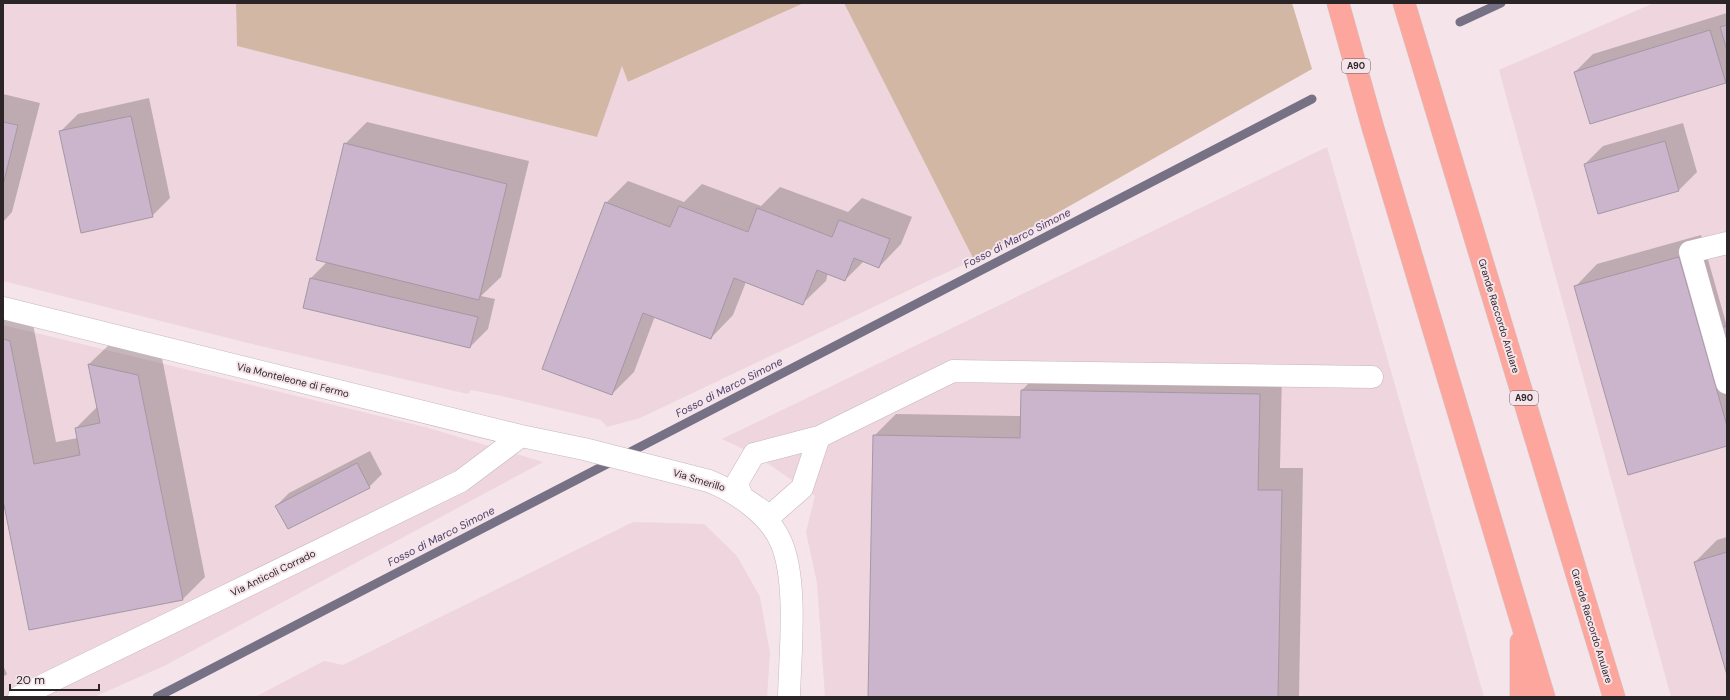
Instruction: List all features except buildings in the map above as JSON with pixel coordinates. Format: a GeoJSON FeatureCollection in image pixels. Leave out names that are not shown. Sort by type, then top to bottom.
{"type":"FeatureCollection","features":[{"type":"Feature","properties":{"kind":"highway","name":"A90"},"geometry":{"type":"LineString","coordinates":[[1338,3],[1373,128],[1544,697]]}},
{"type":"Feature","properties":{"kind":"highway","name":"Grande Raccordo Anulare"},"geometry":{"type":"LineString","coordinates":[[1404,3],[1614,697]]}},
{"type":"Feature","properties":{"kind":"highway"},"geometry":{"type":"LineString","coordinates":[[1520,697],[1521,619]]}},
{"type":"Feature","properties":{"kind":"street"},"geometry":{"type":"LineString","coordinates":[[1727,243],[1690,252],[1727,383]]}},
{"type":"Feature","properties":{"kind":"street","name":"Via Monteleone di Fermo"},"geometry":{"type":"LineString","coordinates":[[3,308],[521,436],[584,449]]}},
{"type":"Feature","properties":{"kind":"street"},"geometry":{"type":"LineString","coordinates":[[819,437],[802,488],[770,516],[742,497],[737,483],[754,454],[819,437],[953,371],[1372,377]]}},
{"type":"Feature","properties":{"kind":"street","name":"Via Anticoli Corrado"},"geometry":{"type":"LineString","coordinates":[[19,697],[461,481],[521,436]]}},
{"type":"Feature","properties":{"kind":"street","name":"Via Smerillo"},"geometry":{"type":"LineString","coordinates":[[584,449],[709,481],[727,488],[742,497],[775,531],[786,555],[791,601],[789,697]]}},
{"type":"Feature","properties":{"kind":"shaded area"},"geometry":{"type":"Polygon","coordinates":[[[3,3],[236,3],[237,46],[597,136],[622,66],[629,82],[804,3],[844,3],[974,260],[640,418],[607,427],[601,420],[502,396],[471,390],[468,394],[248,343],[3,281],[3,3]]]}},
{"type":"Feature","properties":{"kind":"shaded area"},"geometry":{"type":"Polygon","coordinates":[[[236,3],[804,3],[628,82],[622,66],[597,137],[237,46],[236,3]]]}},
{"type":"Feature","properties":{"kind":"shaded area"},"geometry":{"type":"Polygon","coordinates":[[[844,3],[1292,3],[1312,69],[974,260],[844,3]]]}},
{"type":"Feature","properties":{"kind":"shaded area"},"geometry":{"type":"Polygon","coordinates":[[[1654,3],[1727,3],[1727,697],[1671,697],[1499,70],[1654,3]]]}},
{"type":"Feature","properties":{"kind":"shaded area"},"geometry":{"type":"Polygon","coordinates":[[[1327,147],[1484,697],[825,697],[817,583],[806,532],[815,496],[754,454],[722,439],[1327,147]]]}},
{"type":"Feature","properties":{"kind":"shaded area"},"geometry":{"type":"Polygon","coordinates":[[[3,325],[425,427],[543,462],[164,666],[94,697],[3,697],[3,325]]]}},
{"type":"Feature","properties":{"kind":"shaded area"},"geometry":{"type":"Polygon","coordinates":[[[633,522],[704,524],[737,556],[760,597],[770,653],[767,697],[255,697],[324,661],[343,665],[633,522]]]}},
{"type":"Feature","properties":{"kind":"waterway","name":"Fosso di Marco Simone"},"geometry":{"type":"LineString","coordinates":[[1460,22],[1501,3]]}},
{"type":"Feature","properties":{"kind":"waterway","name":"Fosso di Marco Simone"},"geometry":{"type":"LineString","coordinates":[[157,697],[1312,99]]}}]}
